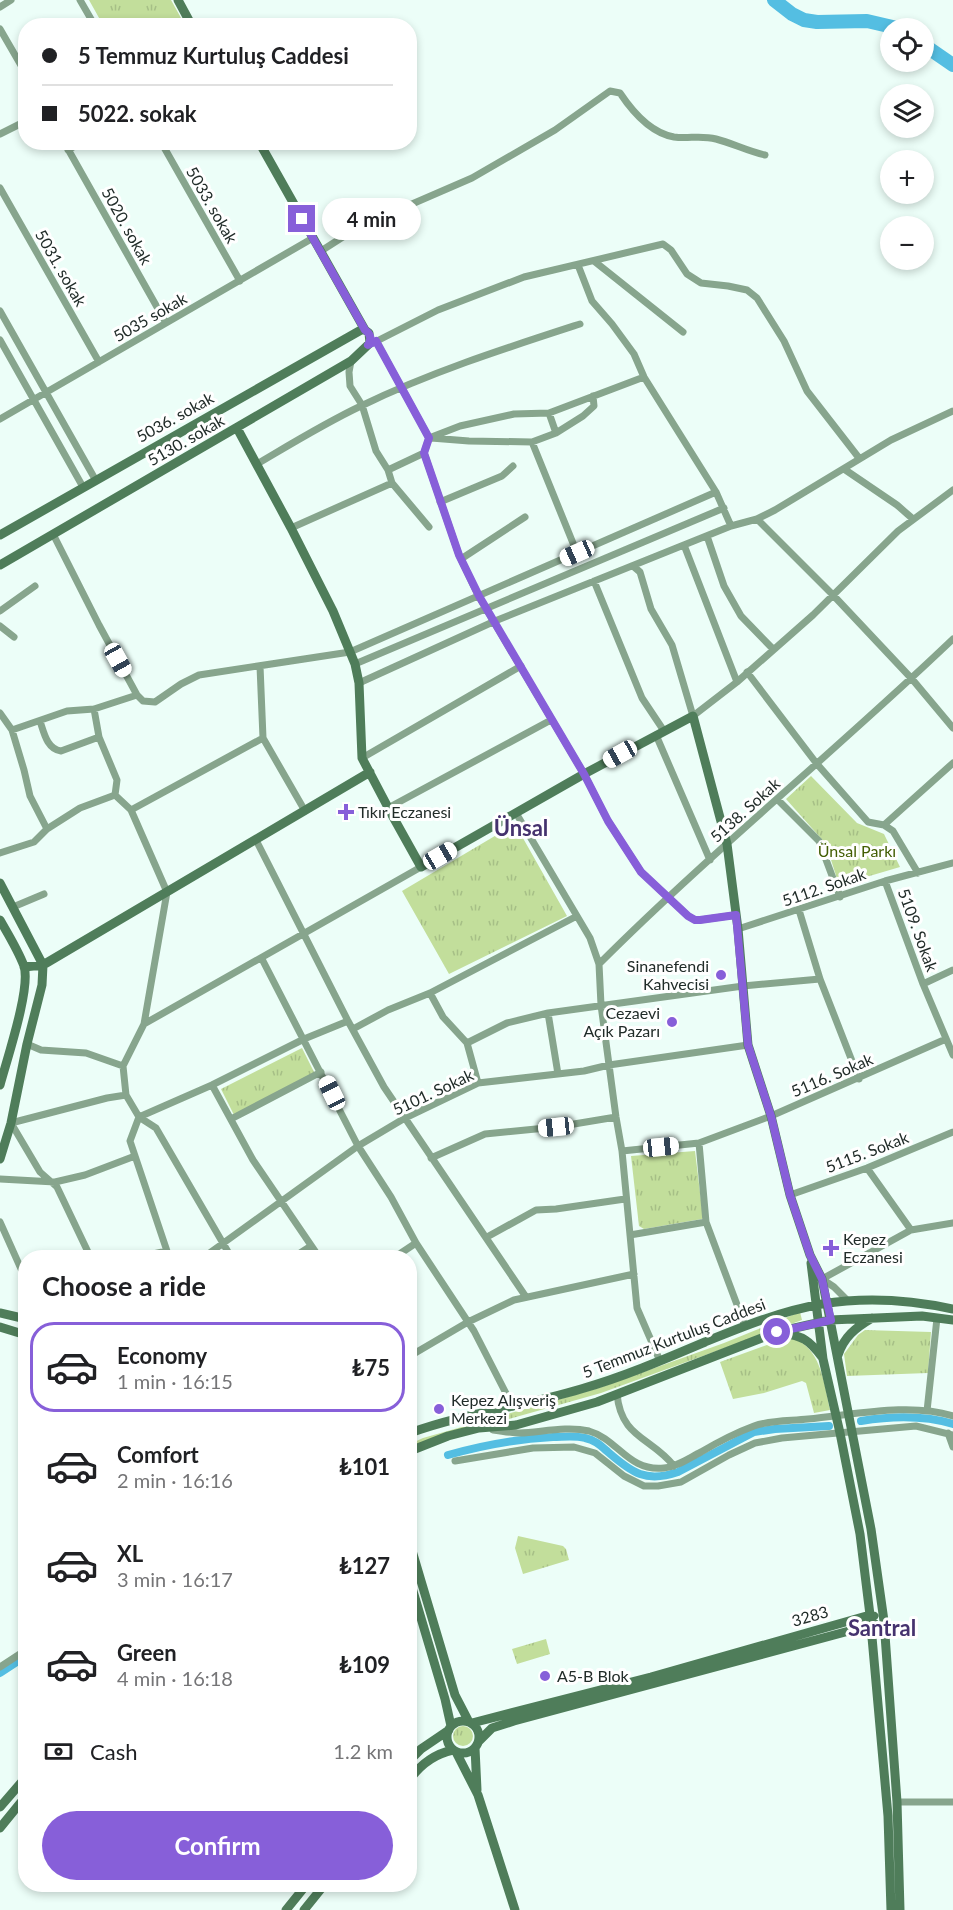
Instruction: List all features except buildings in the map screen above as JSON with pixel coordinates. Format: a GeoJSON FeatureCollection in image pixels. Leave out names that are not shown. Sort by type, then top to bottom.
{"type":"FeatureCollection","features":[{"type":"Feature","properties":{"kind":"street"},"geometry":{"type":"LineString","coordinates":[[0,7],[11,0]]}},
{"type":"Feature","properties":{"kind":"street"},"geometry":{"type":"LineString","coordinates":[[80,0],[90,18]]}},
{"type":"Feature","properties":{"kind":"street"},"geometry":{"type":"LineString","coordinates":[[178,0],[188,18]]}},
{"type":"Feature","properties":{"kind":"street"},"geometry":{"type":"LineString","coordinates":[[0,29],[18,60]]}},
{"type":"Feature","properties":{"kind":"street"},"geometry":{"type":"LineString","coordinates":[[321,251],[349,233],[472,178],[555,130],[610,91],[620,93],[637,115],[662,134],[716,139],[765,155]]}},
{"type":"Feature","properties":{"kind":"street"},"geometry":{"type":"LineString","coordinates":[[0,134],[18,125]]}},
{"type":"Feature","properties":{"kind":"street","name":"5020. sokak"},"geometry":{"type":"LineString","coordinates":[[68,150],[166,323]]}},
{"type":"Feature","properties":{"kind":"street","name":"5033. sokak"},"geometry":{"type":"LineString","coordinates":[[166,150],[240,281]]}},
{"type":"Feature","properties":{"kind":"street"},"geometry":{"type":"LineString","coordinates":[[264,150],[372,343],[403,389],[429,438],[424,453],[460,559],[479,596],[584,774],[608,821],[641,872],[695,920],[736,915]]}},
{"type":"Feature","properties":{"kind":"street","name":"5031. sokak"},"geometry":{"type":"LineString","coordinates":[[0,188],[99,362]]}},
{"type":"Feature","properties":{"kind":"street","name":"5035 sokak"},"geometry":{"type":"LineString","coordinates":[[0,419],[313,238]]}},
{"type":"Feature","properties":{"kind":"street"},"geometry":{"type":"LineString","coordinates":[[372,343],[438,310],[513,281],[663,244],[687,274],[701,283],[747,290],[763,306],[784,341],[807,391],[859,458]]}},
{"type":"Feature","properties":{"kind":"street"},"geometry":{"type":"LineString","coordinates":[[594,261],[683,332]]}},
{"type":"Feature","properties":{"kind":"street"},"geometry":{"type":"LineString","coordinates":[[578,265],[592,301],[634,354],[644,377],[716,492],[731,526]]}},
{"type":"Feature","properties":{"kind":"street"},"geometry":{"type":"LineString","coordinates":[[0,311],[95,479]]}},
{"type":"Feature","properties":{"kind":"street"},"geometry":{"type":"LineString","coordinates":[[257,464],[363,405],[486,354],[580,324]]}},
{"type":"Feature","properties":{"kind":"street","name":"5036. sokak"},"geometry":{"type":"LineString","coordinates":[[0,535],[95,479],[361,330],[365,330]]}},
{"type":"Feature","properties":{"kind":"street"},"geometry":{"type":"LineString","coordinates":[[0,340],[82,487]]}},
{"type":"Feature","properties":{"kind":"street","name":"5130. sokak"},"geometry":{"type":"LineString","coordinates":[[0,565],[351,361],[372,343]]}},
{"type":"Feature","properties":{"kind":"street"},"geometry":{"type":"LineString","coordinates":[[351,361],[350,386],[363,405],[376,451],[388,470],[392,483],[429,527]]}},
{"type":"Feature","properties":{"kind":"street"},"geometry":{"type":"LineString","coordinates":[[429,438],[460,426],[514,414],[549,413],[644,377]]}},
{"type":"Feature","properties":{"kind":"street"},"geometry":{"type":"LineString","coordinates":[[429,438],[532,442],[556,434],[584,416],[594,406],[593,396]]}},
{"type":"Feature","properties":{"kind":"street"},"geometry":{"type":"LineString","coordinates":[[358,683],[495,621],[731,526],[757,519],[891,440],[953,411]]}},
{"type":"Feature","properties":{"kind":"street"},"geometry":{"type":"LineString","coordinates":[[549,413],[556,434]]}},
{"type":"Feature","properties":{"kind":"street"},"geometry":{"type":"LineString","coordinates":[[237,428],[333,611],[355,664],[362,758],[421,867]]}},
{"type":"Feature","properties":{"kind":"street"},"geometry":{"type":"LineString","coordinates":[[532,442],[577,553]]}},
{"type":"Feature","properties":{"kind":"street"},"geometry":{"type":"LineString","coordinates":[[388,470],[424,453]]}},
{"type":"Feature","properties":{"kind":"street"},"geometry":{"type":"LineString","coordinates":[[440,502],[502,476],[513,466]]}},
{"type":"Feature","properties":{"kind":"street"},"geometry":{"type":"LineString","coordinates":[[844,469],[897,505],[913,519]]}},
{"type":"Feature","properties":{"kind":"street"},"geometry":{"type":"LineString","coordinates":[[291,528],[392,483]]}},
{"type":"Feature","properties":{"kind":"street"},"geometry":{"type":"LineString","coordinates":[[144,1024],[584,774],[693,716],[773,650],[898,531],[953,490]]}},
{"type":"Feature","properties":{"kind":"street"},"geometry":{"type":"LineString","coordinates":[[53,534],[99,625],[138,695],[143,701],[155,702],[181,684],[200,675],[350,652],[716,492]]}},
{"type":"Feature","properties":{"kind":"street"},"geometry":{"type":"LineString","coordinates":[[355,664],[724,508]]}},
{"type":"Feature","properties":{"kind":"street"},"geometry":{"type":"LineString","coordinates":[[460,559],[525,517]]}},
{"type":"Feature","properties":{"kind":"street"},"geometry":{"type":"LineString","coordinates":[[757,519],[833,595],[952,725]]}},
{"type":"Feature","properties":{"kind":"street"},"geometry":{"type":"LineString","coordinates":[[707,536],[724,586],[741,616],[773,650]]}},
{"type":"Feature","properties":{"kind":"street"},"geometry":{"type":"LineString","coordinates":[[684,545],[736,682]]}},
{"type":"Feature","properties":{"kind":"street"},"geometry":{"type":"LineString","coordinates":[[633,566],[640,572],[651,609],[672,645],[727,844],[738,929],[748,1045],[771,1116],[790,1195],[810,1255],[823,1359],[837,1416],[860,1534],[871,1620],[888,1816],[891,1910]]}},
{"type":"Feature","properties":{"kind":"street"},"geometry":{"type":"LineString","coordinates":[[594,581],[642,698],[660,733],[710,860]]}},
{"type":"Feature","properties":{"kind":"street"},"geometry":{"type":"LineString","coordinates":[[0,611],[35,586]]}},
{"type":"Feature","properties":{"kind":"street"},"geometry":{"type":"LineString","coordinates":[[0,627],[14,637]]}},
{"type":"Feature","properties":{"kind":"street","name":"5138. Sokak"},"geometry":{"type":"LineString","coordinates":[[599,964],[646,917],[912,679],[953,639]]}},
{"type":"Feature","properties":{"kind":"street"},"geometry":{"type":"LineString","coordinates":[[260,666],[263,738],[305,810]]}},
{"type":"Feature","properties":{"kind":"street"},"geometry":{"type":"LineString","coordinates":[[362,758],[521,666]]}},
{"type":"Feature","properties":{"kind":"street"},"geometry":{"type":"LineString","coordinates":[[747,672],[817,764],[868,822],[884,825],[893,831],[918,873]]}},
{"type":"Feature","properties":{"kind":"street"},"geometry":{"type":"LineString","coordinates":[[12,730],[67,711],[94,709],[138,695]]}},
{"type":"Feature","properties":{"kind":"street"},"geometry":{"type":"LineString","coordinates":[[94,709],[99,737],[117,780],[115,795]]}},
{"type":"Feature","properties":{"kind":"street"},"geometry":{"type":"LineString","coordinates":[[0,713],[12,730],[30,796],[47,829]]}},
{"type":"Feature","properties":{"kind":"street"},"geometry":{"type":"LineString","coordinates":[[388,808],[551,720]]}},
{"type":"Feature","properties":{"kind":"street"},"geometry":{"type":"LineString","coordinates":[[40,721],[48,744],[54,750],[61,751],[99,737]]}},
{"type":"Feature","properties":{"kind":"street"},"geometry":{"type":"LineString","coordinates":[[131,810],[263,738]]}},
{"type":"Feature","properties":{"kind":"street"},"geometry":{"type":"LineString","coordinates":[[884,825],[953,762]]}},
{"type":"Feature","properties":{"kind":"street"},"geometry":{"type":"LineString","coordinates":[[24,967],[43,965],[370,772]]}},
{"type":"Feature","properties":{"kind":"street"},"geometry":{"type":"LineString","coordinates":[[0,853],[34,842],[47,829],[80,808],[115,795]]}},
{"type":"Feature","properties":{"kind":"street"},"geometry":{"type":"LineString","coordinates":[[115,795],[131,810],[167,892],[144,1024],[123,1066],[126,1095],[139,1117],[156,1128],[227,1250]]}},
{"type":"Feature","properties":{"kind":"street"},"geometry":{"type":"LineString","coordinates":[[777,799],[819,842],[840,897]]}},
{"type":"Feature","properties":{"kind":"street"},"geometry":{"type":"LineString","coordinates":[[516,813],[590,938],[599,964],[601,1005],[615,1117],[622,1151],[625,1199],[638,1308],[660,1361]]}},
{"type":"Feature","properties":{"kind":"street"},"geometry":{"type":"LineString","coordinates":[[256,840],[384,1087],[526,1297]]}},
{"type":"Feature","properties":{"kind":"street","name":"5112. Sokak"},"geometry":{"type":"LineString","coordinates":[[738,929],[885,881],[953,863]]}},
{"type":"Feature","properties":{"kind":"street","name":"5109. Sokak"},"geometry":{"type":"LineString","coordinates":[[885,881],[923,984],[953,1055]]}},
{"type":"Feature","properties":{"kind":"street"},"geometry":{"type":"LineString","coordinates":[[0,883],[43,965],[42,985],[11,1123],[0,1159]]}},
{"type":"Feature","properties":{"kind":"street"},"geometry":{"type":"LineString","coordinates":[[13,907],[44,894]]}},
{"type":"Feature","properties":{"kind":"street"},"geometry":{"type":"LineString","coordinates":[[798,910],[820,980],[859,1079]]}},
{"type":"Feature","properties":{"kind":"street"},"geometry":{"type":"LineString","coordinates":[[353,1029],[388,1010],[429,993],[577,916]]}},
{"type":"Feature","properties":{"kind":"street"},"geometry":{"type":"LineString","coordinates":[[0,920],[24,967],[26,977],[0,1085]]}},
{"type":"Feature","properties":{"kind":"street"},"geometry":{"type":"LineString","coordinates":[[262,959],[358,1146],[391,1197],[416,1243],[468,1322],[513,1407]]}},
{"type":"Feature","properties":{"kind":"street"},"geometry":{"type":"LineString","coordinates":[[923,984],[953,970]]}},
{"type":"Feature","properties":{"kind":"street"},"geometry":{"type":"LineString","coordinates":[[467,1043],[507,1023],[548,1012],[743,986],[820,980]]}},
{"type":"Feature","properties":{"kind":"street"},"geometry":{"type":"LineString","coordinates":[[429,993],[443,1017],[467,1043],[478,1083]]}},
{"type":"Feature","properties":{"kind":"street"},"geometry":{"type":"LineString","coordinates":[[548,1012],[558,1074]]}},
{"type":"Feature","properties":{"kind":"street"},"geometry":{"type":"LineString","coordinates":[[167,1250],[130,1141],[139,1117],[212,1085],[304,1039],[348,1021]]}},
{"type":"Feature","properties":{"kind":"street","name":"5116. Sokak"},"geometry":{"type":"LineString","coordinates":[[622,1151],[699,1143],[859,1079],[946,1039]]}},
{"type":"Feature","properties":{"kind":"street"},"geometry":{"type":"LineString","coordinates":[[27,1044],[40,1050],[86,1053],[123,1066]]}},
{"type":"Feature","properties":{"kind":"street","name":"5101. Sokak"},"geometry":{"type":"LineString","coordinates":[[215,1250],[280,1200],[358,1146],[405,1118],[478,1083],[584,1071],[609,1065],[748,1045]]}},
{"type":"Feature","properties":{"kind":"street"},"geometry":{"type":"LineString","coordinates":[[231,1119],[321,1072]]}},
{"type":"Feature","properties":{"kind":"street"},"geometry":{"type":"LineString","coordinates":[[212,1085],[253,1160],[314,1250]]}},
{"type":"Feature","properties":{"kind":"street"},"geometry":{"type":"LineString","coordinates":[[11,1123],[126,1095]]}},
{"type":"Feature","properties":{"kind":"street"},"geometry":{"type":"LineString","coordinates":[[430,1158],[485,1134],[556,1127],[615,1117]]}},
{"type":"Feature","properties":{"kind":"street"},"geometry":{"type":"LineString","coordinates":[[11,1123],[40,1172],[57,1187],[87,1250]]}},
{"type":"Feature","properties":{"kind":"street","name":"5115. Sokak"},"geometry":{"type":"LineString","coordinates":[[790,1195],[867,1168],[953,1131]]}},
{"type":"Feature","properties":{"kind":"street"},"geometry":{"type":"LineString","coordinates":[[699,1143],[706,1222],[745,1326]]}},
{"type":"Feature","properties":{"kind":"street"},"geometry":{"type":"LineString","coordinates":[[0,1179],[55,1182],[85,1175],[135,1156]]}},
{"type":"Feature","properties":{"kind":"street"},"geometry":{"type":"LineString","coordinates":[[867,1168],[912,1230]]}},
{"type":"Feature","properties":{"kind":"street"},"geometry":{"type":"LineString","coordinates":[[487,1237],[536,1209],[556,1209],[625,1199]]}},
{"type":"Feature","properties":{"kind":"street"},"geometry":{"type":"LineString","coordinates":[[0,1222],[18,1262]]}},
{"type":"Feature","properties":{"kind":"street"},"geometry":{"type":"LineString","coordinates":[[630,1235],[706,1222]]}},
{"type":"Feature","properties":{"kind":"street"},"geometry":{"type":"LineString","coordinates":[[824,1278],[912,1230],[953,1223]]}},
{"type":"Feature","properties":{"kind":"street"},"geometry":{"type":"LineString","coordinates":[[406,1250],[416,1243]]}},
{"type":"Feature","properties":{"kind":"street"},"geometry":{"type":"LineString","coordinates":[[305,1250],[311,1246]]}},
{"type":"Feature","properties":{"kind":"street"},"geometry":{"type":"LineString","coordinates":[[810,1255],[824,1278],[848,1301]]}},
{"type":"Feature","properties":{"kind":"street"},"geometry":{"type":"LineString","coordinates":[[417,1352],[468,1322],[514,1300],[634,1274]]}},
{"type":"Feature","properties":{"kind":"street"},"geometry":{"type":"LineString","coordinates":[[824,1278],[837,1358],[871,1529],[884,1622],[897,1802],[900,1910]]}},
{"type":"Feature","properties":{"kind":"street","name":"5 Temmuz Kurtuluş Caddesi"},"geometry":{"type":"LineString","coordinates":[[417,1430],[464,1416],[513,1407],[583,1389],[660,1361],[745,1326],[815,1305],[848,1301],[888,1301],[953,1309]]}},
{"type":"Feature","properties":{"kind":"street"},"geometry":{"type":"LineString","coordinates":[[0,1313],[18,1317]]}},
{"type":"Feature","properties":{"kind":"street","name":"5 Temmuz Kurtuluş Caddesi"},"geometry":{"type":"LineString","coordinates":[[417,1448],[448,1436],[479,1428],[516,1425],[616,1394],[777,1332],[831,1320],[922,1316],[953,1320]]}},
{"type":"Feature","properties":{"kind":"street"},"geometry":{"type":"LineString","coordinates":[[837,1358],[842,1343],[851,1332],[873,1318]]}},
{"type":"Feature","properties":{"kind":"street"},"geometry":{"type":"LineString","coordinates":[[927,1412],[937,1318]]}},
{"type":"Feature","properties":{"kind":"street"},"geometry":{"type":"LineString","coordinates":[[0,1327],[18,1333]]}},
{"type":"Feature","properties":{"kind":"street"},"geometry":{"type":"LineString","coordinates":[[777,1332],[800,1335],[811,1343],[823,1359]]}},
{"type":"Feature","properties":{"kind":"street"},"geometry":{"type":"LineString","coordinates":[[616,1394],[618,1409],[628,1427],[674,1466]]}},
{"type":"Feature","properties":{"kind":"street"},"geometry":{"type":"LineString","coordinates":[[479,1428],[518,1433],[590,1431],[624,1456],[639,1465],[652,1469],[674,1466],[757,1424],[874,1410],[927,1412],[953,1416]]}},
{"type":"Feature","properties":{"kind":"street"},"geometry":{"type":"LineString","coordinates":[[417,1426],[432,1425]]}},
{"type":"Feature","properties":{"kind":"street"},"geometry":{"type":"LineString","coordinates":[[455,1461],[533,1448],[574,1447],[595,1453],[624,1476],[644,1486],[658,1486],[681,1482],[755,1443],[782,1438],[916,1426],[951,1434],[953,1447]]}},
{"type":"Feature","properties":{"kind":"street"},"geometry":{"type":"LineString","coordinates":[[417,1567],[455,1695],[470,1722],[478,1729],[478,1795]]}},
{"type":"Feature","properties":{"kind":"street"},"geometry":{"type":"LineString","coordinates":[[417,1605],[444,1699],[450,1728],[447,1740],[478,1795],[515,1910]]}},
{"type":"Feature","properties":{"kind":"street","name":"3283"},"geometry":{"type":"LineString","coordinates":[[477,1744],[492,1728],[514,1721],[871,1620]]}},
{"type":"Feature","properties":{"kind":"street","name":"3283"},"geometry":{"type":"LineString","coordinates":[[470,1722],[871,1620],[884,1622]]}},
{"type":"Feature","properties":{"kind":"street"},"geometry":{"type":"LineString","coordinates":[[0,1667],[18,1655]]}},
{"type":"Feature","properties":{"kind":"street"},"geometry":{"type":"LineString","coordinates":[[417,1753],[457,1722],[470,1722]]}},
{"type":"Feature","properties":{"kind":"street"},"geometry":{"type":"LineString","coordinates":[[417,1772],[429,1760],[443,1752],[468,1752],[477,1744]]}},
{"type":"Feature","properties":{"kind":"street"},"geometry":{"type":"LineString","coordinates":[[0,1807],[18,1787]]}},
{"type":"Feature","properties":{"kind":"street"},"geometry":{"type":"LineString","coordinates":[[897,1802],[953,1802]]}},
{"type":"Feature","properties":{"kind":"street"},"geometry":{"type":"LineString","coordinates":[[0,1828],[18,1806]]}},
{"type":"Feature","properties":{"kind":"street"},"geometry":{"type":"LineString","coordinates":[[286,1910],[301,1892]]}},
{"type":"Feature","properties":{"kind":"street"},"geometry":{"type":"LineString","coordinates":[[304,1910],[319,1892]]}},
{"type":"Feature","properties":{"kind":"green space"},"geometry":{"type":"Polygon","coordinates":[[[89,0],[171,0],[181,18],[99,18],[89,0]]]}},
{"type":"Feature","properties":{"kind":"green space","name":"Ünsal Parkı"},"geometry":{"type":"Polygon","coordinates":[[[811,776],[857,823],[884,834],[900,867],[839,885],[826,844],[786,799],[811,776]]]}},
{"type":"Feature","properties":{"kind":"green space"},"geometry":{"type":"Polygon","coordinates":[[[515,824],[567,916],[449,974],[402,891],[515,824]]]}},
{"type":"Feature","properties":{"kind":"green space"},"geometry":{"type":"Polygon","coordinates":[[[302,1048],[315,1074],[234,1115],[221,1089],[302,1048]]]}},
{"type":"Feature","properties":{"kind":"green space"},"geometry":{"type":"Polygon","coordinates":[[[695,1151],[702,1219],[644,1229],[639,1226],[631,1156],[695,1151]]]}},
{"type":"Feature","properties":{"kind":"green space"},"geometry":{"type":"Polygon","coordinates":[[[800,1312],[802,1320],[601,1393],[480,1427],[417,1450],[417,1441],[423,1438],[599,1388],[724,1343],[800,1312]]]}},
{"type":"Feature","properties":{"kind":"green space"},"geometry":{"type":"Polygon","coordinates":[[[865,1330],[931,1332],[928,1373],[847,1376],[844,1354],[858,1335],[865,1330]]]}},
{"type":"Feature","properties":{"kind":"green space"},"geometry":{"type":"Polygon","coordinates":[[[789,1337],[800,1341],[814,1356],[823,1377],[830,1410],[814,1413],[806,1383],[802,1381],[764,1393],[733,1399],[720,1362],[789,1337]]]}},
{"type":"Feature","properties":{"kind":"green space"},"geometry":{"type":"Polygon","coordinates":[[[518,1536],[563,1546],[569,1560],[523,1574],[515,1548],[518,1536]]]}},
{"type":"Feature","properties":{"kind":"green space"},"geometry":{"type":"Polygon","coordinates":[[[546,1639],[550,1654],[517,1664],[512,1649],[546,1639]]]}},
{"type":"Feature","properties":{"kind":"green space"},"geometry":{"type":"Polygon","coordinates":[[[459,1726],[467,1726],[473,1732],[473,1740],[467,1746],[459,1746],[453,1740],[453,1732],[459,1726]]]}},
{"type":"Feature","properties":{"kind":"waterway"},"geometry":{"type":"LineString","coordinates":[[774,0],[804,20],[867,21],[880,24]]}},
{"type":"Feature","properties":{"kind":"waterway"},"geometry":{"type":"LineString","coordinates":[[934,52],[953,65]]}},
{"type":"Feature","properties":{"kind":"waterway"},"geometry":{"type":"LineString","coordinates":[[861,1421],[907,1417],[953,1424]]}},
{"type":"Feature","properties":{"kind":"waterway"},"geometry":{"type":"LineString","coordinates":[[448,1455],[513,1441],[577,1437],[595,1442],[625,1466],[640,1474],[657,1476],[678,1472],[754,1432],[829,1426]]}},
{"type":"Feature","properties":{"kind":"waterway"},"geometry":{"type":"LineString","coordinates":[[0,1673],[18,1661]]}},
{"type":"Feature","properties":{"kind":"place","name":"Tıkır Eczanesi"},"geometry":{"type":"Point","coordinates":[346,812]}},
{"type":"Feature","properties":{"kind":"place","name":"Sinanefendi Kahvecisi"},"geometry":{"type":"Point","coordinates":[721,975]}},
{"type":"Feature","properties":{"kind":"place","name":"Cezaevi Açık Pazarı"},"geometry":{"type":"Point","coordinates":[672,1022]}},
{"type":"Feature","properties":{"kind":"place","name":"Kepez Eczanesi"},"geometry":{"type":"Point","coordinates":[831,1248]}},
{"type":"Feature","properties":{"kind":"place","name":"Kepez Alışveriş Merkezi"},"geometry":{"type":"Point","coordinates":[439,1409]}},
{"type":"Feature","properties":{"kind":"place","name":"A5-B Blok"},"geometry":{"type":"Point","coordinates":[545,1676]}},
{"type":"Feature","properties":{"kind":"district","name":"Ünsal"},"geometry":{"type":"Point","coordinates":[521,828]}},
{"type":"Feature","properties":{"kind":"district","name":"Santral"},"geometry":{"type":"Point","coordinates":[882,1628]}},
{"type":"Feature","properties":{"kind":"route"},"geometry":{"type":"LineString","coordinates":[[302,219],[365,330],[369,333],[371,340],[368,345],[376,341],[429,438],[424,453],[459,555],[479,596],[584,774],[608,821],[641,872],[688,916],[700,920],[736,915],[748,1045],[771,1116],[790,1195],[810,1255],[822,1279],[831,1320],[777,1332]]}}]}
